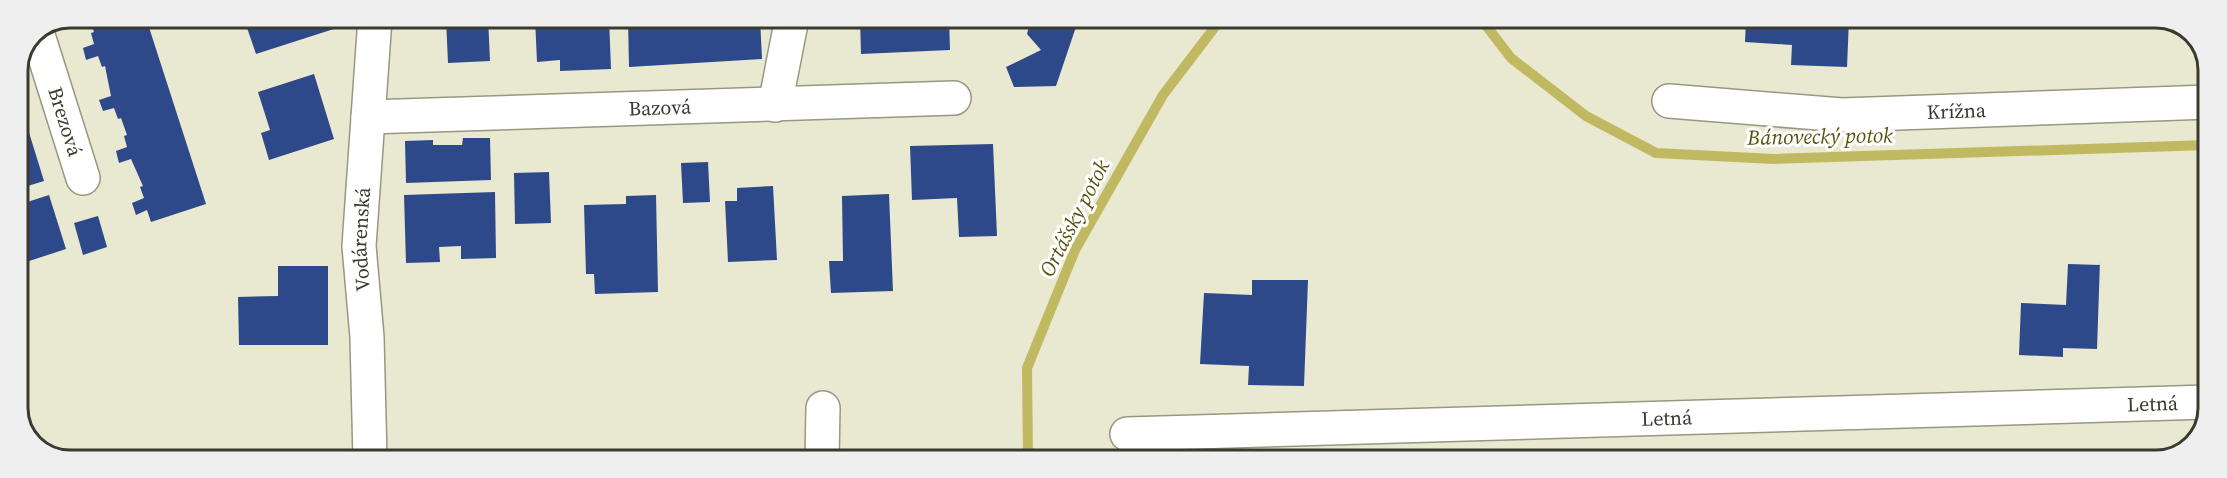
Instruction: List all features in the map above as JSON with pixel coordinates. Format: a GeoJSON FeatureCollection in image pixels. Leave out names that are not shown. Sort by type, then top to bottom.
{"type":"FeatureCollection","features":[{"type":"Feature","properties":{"kind":"street","name":"Vodárenská"},"geometry":{"type":"LineString","coordinates":[[370,450],[367,337],[359,246],[374,28]]}},
{"type":"Feature","properties":{"kind":"street"},"geometry":{"type":"LineString","coordinates":[[776,105],[790,28]]}},
{"type":"Feature","properties":{"kind":"street","name":"Brezová"},"geometry":{"type":"LineString","coordinates":[[40,42],[83,177]]}},
{"type":"Feature","properties":{"kind":"street","name":"Bazová"},"geometry":{"type":"LineString","coordinates":[[368,117],[954,98]]}},
{"type":"Feature","properties":{"kind":"street","name":"Krížna"},"geometry":{"type":"LineString","coordinates":[[1670,100],[1842,115],[2198,102]]}},
{"type":"Feature","properties":{"kind":"street","name":"Letná"},"geometry":{"type":"LineString","coordinates":[[1127,434],[2198,402]]}},
{"type":"Feature","properties":{"kind":"street"},"geometry":{"type":"LineString","coordinates":[[822,450],[823,408]]}},
{"type":"Feature","properties":{"kind":"building"},"geometry":{"type":"Polygon","coordinates":[[[93,28],[149,28],[206,204],[151,222],[147,210],[136,215],[132,203],[144,198],[140,187],[143,186],[131,159],[119,163],[116,151],[127,147],[124,136],[127,135],[121,118],[118,119],[114,108],[103,111],[99,100],[111,96],[105,66],[102,67],[98,56],[86,60],[83,48],[94,44],[91,33],[94,32],[93,28]]]}},
{"type":"Feature","properties":{"kind":"building"},"geometry":{"type":"Polygon","coordinates":[[[247,28],[337,28],[256,54],[247,28]]]}},
{"type":"Feature","properties":{"kind":"building"},"geometry":{"type":"Polygon","coordinates":[[[446,28],[488,28],[490,61],[448,63],[446,28]]]}},
{"type":"Feature","properties":{"kind":"building"},"geometry":{"type":"Polygon","coordinates":[[[535,28],[609,28],[611,69],[560,71],[560,60],[537,62],[535,28]]]}},
{"type":"Feature","properties":{"kind":"building"},"geometry":{"type":"Polygon","coordinates":[[[628,28],[760,28],[762,59],[629,67],[628,28]]]}},
{"type":"Feature","properties":{"kind":"building"},"geometry":{"type":"Polygon","coordinates":[[[860,28],[949,28],[950,50],[861,54],[860,28]]]}},
{"type":"Feature","properties":{"kind":"building"},"geometry":{"type":"Polygon","coordinates":[[[1028,28],[1076,28],[1056,86],[1014,87],[1006,67],[1041,50],[1027,34],[1028,28]]]}},
{"type":"Feature","properties":{"kind":"building"},"geometry":{"type":"Polygon","coordinates":[[[1746,28],[1849,28],[1847,67],[1791,65],[1792,45],[1745,42],[1746,28]]]}},
{"type":"Feature","properties":{"kind":"building"},"geometry":{"type":"Polygon","coordinates":[[[314,74],[334,139],[269,160],[261,133],[270,130],[258,92],[314,74]]]}},
{"type":"Feature","properties":{"kind":"building"},"geometry":{"type":"Polygon","coordinates":[[[28,130],[44,181],[28,186],[28,130]]]}},
{"type":"Feature","properties":{"kind":"building"},"geometry":{"type":"Polygon","coordinates":[[[463,138],[490,138],[491,180],[406,183],[405,141],[433,140],[433,145],[462,145],[463,138]]]}},
{"type":"Feature","properties":{"kind":"building"},"geometry":{"type":"Polygon","coordinates":[[[993,144],[997,236],[959,237],[957,198],[912,200],[910,146],[993,144]]]}},
{"type":"Feature","properties":{"kind":"building"},"geometry":{"type":"Polygon","coordinates":[[[708,162],[710,202],[683,203],[681,163],[708,162]]]}},
{"type":"Feature","properties":{"kind":"building"},"geometry":{"type":"Polygon","coordinates":[[[549,172],[551,223],[515,224],[514,173],[549,172]]]}},
{"type":"Feature","properties":{"kind":"building"},"geometry":{"type":"Polygon","coordinates":[[[773,186],[777,260],[728,262],[725,201],[737,201],[737,188],[773,186]]]}},
{"type":"Feature","properties":{"kind":"building"},"geometry":{"type":"Polygon","coordinates":[[[495,192],[496,258],[461,259],[461,246],[439,247],[440,262],[406,263],[404,195],[495,192]]]}},
{"type":"Feature","properties":{"kind":"building"},"geometry":{"type":"Polygon","coordinates":[[[889,194],[893,291],[831,293],[829,261],[843,261],[842,196],[889,194]]]}},
{"type":"Feature","properties":{"kind":"building"},"geometry":{"type":"Polygon","coordinates":[[[49,195],[66,249],[29,261],[28,202],[49,195]]]}},
{"type":"Feature","properties":{"kind":"building"},"geometry":{"type":"Polygon","coordinates":[[[656,195],[658,292],[595,294],[594,274],[586,274],[584,205],[626,204],[626,196],[656,195]]]}},
{"type":"Feature","properties":{"kind":"building"},"geometry":{"type":"Polygon","coordinates":[[[98,216],[107,247],[83,255],[74,223],[98,216]]]}},
{"type":"Feature","properties":{"kind":"building"},"geometry":{"type":"Polygon","coordinates":[[[2068,264],[2100,265],[2097,349],[2063,348],[2063,357],[2019,355],[2021,303],[2066,305],[2068,264]]]}},
{"type":"Feature","properties":{"kind":"building"},"geometry":{"type":"Polygon","coordinates":[[[278,266],[328,266],[328,345],[239,345],[238,297],[278,296],[278,266]]]}},
{"type":"Feature","properties":{"kind":"building"},"geometry":{"type":"Polygon","coordinates":[[[1252,280],[1308,280],[1304,386],[1248,385],[1249,366],[1200,364],[1204,293],[1252,295],[1252,280]]]}},
{"type":"Feature","properties":{"kind":"waterway","name":"Ortášsky potok"},"geometry":{"type":"LineString","coordinates":[[1028,450],[1027,368],[1075,250],[1163,95],[1214,28]]}},
{"type":"Feature","properties":{"kind":"waterway","name":"Bánovecký potok"},"geometry":{"type":"LineString","coordinates":[[1488,28],[1511,58],[1586,116],[1656,153],[1773,159],[2198,145]]}}]}
